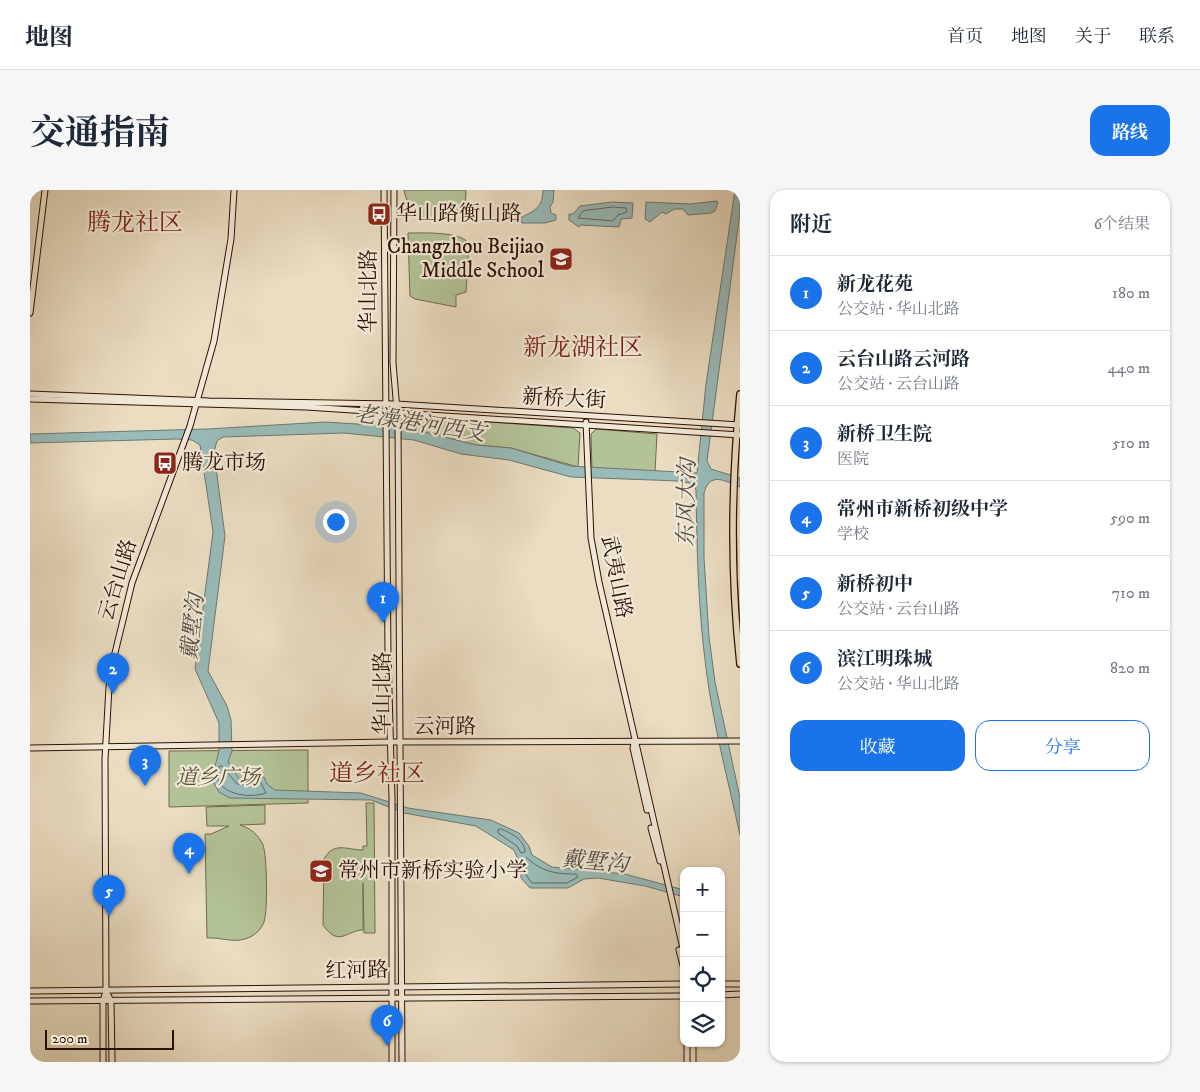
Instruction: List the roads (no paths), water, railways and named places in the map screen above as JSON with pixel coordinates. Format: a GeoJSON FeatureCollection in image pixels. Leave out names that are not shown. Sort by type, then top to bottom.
{"type":"FeatureCollection","features":[{"type":"Feature","properties":{"kind":"main road"},"geometry":{"type":"LineString","coordinates":[[740,394],[732,494],[734,600],[740,664]]}},
{"type":"Feature","properties":{"kind":"street"},"geometry":{"type":"LineString","coordinates":[[30,313],[45,190]]}},
{"type":"Feature","properties":{"kind":"street","name":"云台山路"},"geometry":{"type":"LineString","coordinates":[[103,1062],[103,1001],[106,991],[105,749],[109,687],[120,625],[132,583],[181,446],[190,426],[214,341],[232,240],[234,190]]}},
{"type":"Feature","properties":{"kind":"street","name":"华山北路"},"geometry":{"type":"LineString","coordinates":[[384,190],[385,404],[392,799],[392,1062]]}},
{"type":"Feature","properties":{"kind":"street","name":"华山北路"},"geometry":{"type":"LineString","coordinates":[[394,190],[393,363],[398,422],[400,998],[402,1062]]}},
{"type":"Feature","properties":{"kind":"street"},"geometry":{"type":"LineString","coordinates":[[30,394],[197,403]]}},
{"type":"Feature","properties":{"kind":"street"},"geometry":{"type":"LineString","coordinates":[[30,399],[197,403]]}},
{"type":"Feature","properties":{"kind":"street","name":"新桥大街"},"geometry":{"type":"LineString","coordinates":[[197,403],[396,404],[738,425]]}},
{"type":"Feature","properties":{"kind":"street","name":"新桥大街"},"geometry":{"type":"LineString","coordinates":[[197,403],[397,412],[738,435]]}},
{"type":"Feature","properties":{"kind":"street","name":"武夷山路"},"geometry":{"type":"LineString","coordinates":[[586,416],[591,538],[634,742],[635,758],[680,937]]}},
{"type":"Feature","properties":{"kind":"street","name":"云河路"},"geometry":{"type":"LineString","coordinates":[[30,748],[237,747],[390,742],[715,742],[740,740]]}},
{"type":"Feature","properties":{"kind":"street","name":"武夷山路"},"geometry":{"type":"LineString","coordinates":[[669,894],[682,957]]}},
{"type":"Feature","properties":{"kind":"street","name":"红河路"},"geometry":{"type":"LineString","coordinates":[[30,991],[680,984]]}},
{"type":"Feature","properties":{"kind":"street"},"geometry":{"type":"LineString","coordinates":[[725,984],[740,984]]}},
{"type":"Feature","properties":{"kind":"street"},"geometry":{"type":"LineString","coordinates":[[106,991],[112,1001],[112,1062]]}},
{"type":"Feature","properties":{"kind":"street"},"geometry":{"type":"LineString","coordinates":[[725,994],[740,994]]}},
{"type":"Feature","properties":{"kind":"street","name":"红河路"},"geometry":{"type":"LineString","coordinates":[[30,1001],[680,996]]}},
{"type":"Feature","properties":{"kind":"street"},"geometry":{"type":"LineString","coordinates":[[687,1047],[687,1062]]}},
{"type":"Feature","properties":{"kind":"street"},"geometry":{"type":"LineString","coordinates":[[693,1047],[693,1062]]}},
{"type":"Feature","properties":{"kind":"water"},"geometry":{"type":"Polygon","coordinates":[[[543,190],[554,190],[553,202],[550,207],[551,213],[556,215],[556,220],[545,223],[522,223],[520,218],[534,211],[542,201],[543,190]]]}},
{"type":"Feature","properties":{"kind":"water"},"geometry":{"type":"Polygon","coordinates":[[[735,190],[740,190],[740,212],[707,461],[711,469],[740,478],[740,487],[724,480],[714,480],[707,486],[704,493],[704,558],[709,637],[715,682],[740,798],[740,835],[717,731],[703,646],[697,556],[696,490],[694,484],[679,481],[571,477],[509,460],[461,454],[414,440],[344,433],[223,437],[217,441],[214,452],[225,536],[208,671],[227,706],[231,720],[232,751],[228,762],[240,780],[264,777],[267,784],[275,790],[361,793],[408,808],[491,820],[519,833],[529,846],[532,855],[552,867],[625,874],[680,889],[680,896],[645,886],[598,878],[584,879],[568,888],[530,888],[521,878],[521,867],[514,850],[476,826],[404,813],[371,800],[230,798],[219,792],[213,782],[213,774],[219,751],[219,723],[195,669],[213,532],[200,445],[192,440],[176,439],[30,443],[30,434],[208,429],[325,422],[404,427],[476,445],[511,448],[570,466],[697,473],[706,384],[735,190]]]}},
{"type":"Feature","properties":{"kind":"water"},"geometry":{"type":"Polygon","coordinates":[[[612,202],[633,203],[632,218],[621,219],[619,227],[580,225],[579,227],[569,220],[569,214],[573,214],[580,206],[612,202]]]}},
{"type":"Feature","properties":{"kind":"water"},"geometry":{"type":"Polygon","coordinates":[[[646,202],[691,204],[718,202],[715,211],[711,213],[688,215],[683,209],[674,209],[666,214],[662,212],[650,222],[645,219],[646,202]]]}},
{"type":"Feature","properties":{"kind":"place","name":"华山路衡山路"},"geometry":{"type":"Point","coordinates":[379,214]}},
{"type":"Feature","properties":{"kind":"place","name":"Changzhou Beijiao Middle School"},"geometry":{"type":"Point","coordinates":[561,259]}},
{"type":"Feature","properties":{"kind":"place","name":"腾龙市场"},"geometry":{"type":"Point","coordinates":[165,463]}},
{"type":"Feature","properties":{"kind":"place","name":"新龙花苑"},"geometry":{"type":"Point","coordinates":[383,623]}},
{"type":"Feature","properties":{"kind":"place","name":"云台山路云河路"},"geometry":{"type":"Point","coordinates":[113,694]}},
{"type":"Feature","properties":{"kind":"place","name":"新桥卫生院"},"geometry":{"type":"Point","coordinates":[145,786]}},
{"type":"Feature","properties":{"kind":"place","name":"常州市新桥实验小学"},"geometry":{"type":"Point","coordinates":[321,871]}},
{"type":"Feature","properties":{"kind":"place","name":"常州市新桥初级中学"},"geometry":{"type":"Point","coordinates":[189,874]}},
{"type":"Feature","properties":{"kind":"place","name":"新桥初中"},"geometry":{"type":"Point","coordinates":[109,916]}},
{"type":"Feature","properties":{"kind":"place","name":"滨江明珠城"},"geometry":{"type":"Point","coordinates":[387,1046]}},
{"type":"Feature","properties":{"kind":"district","name":"腾龙社区"},"geometry":{"type":"Point","coordinates":[135,223]}},
{"type":"Feature","properties":{"kind":"district","name":"新龙湖社区"},"geometry":{"type":"Point","coordinates":[583,348]}},
{"type":"Feature","properties":{"kind":"district","name":"道乡社区"},"geometry":{"type":"Point","coordinates":[377,774]}},
{"type":"Feature","properties":{"kind":"water label","name":"老澡港河西支"},"geometry":{"type":"Point","coordinates":[420,424]}},
{"type":"Feature","properties":{"kind":"water label","name":"东风大沟"},"geometry":{"type":"Point","coordinates":[687,503]}},
{"type":"Feature","properties":{"kind":"water label","name":"戴墅沟"},"geometry":{"type":"Point","coordinates":[193,627]}},
{"type":"Feature","properties":{"kind":"water label","name":"戴墅沟"},"geometry":{"type":"Point","coordinates":[595,862]}},
{"type":"Feature","properties":{"kind":"park label","name":"道乡广场"},"geometry":{"type":"Point","coordinates":[218,778]}}]}
